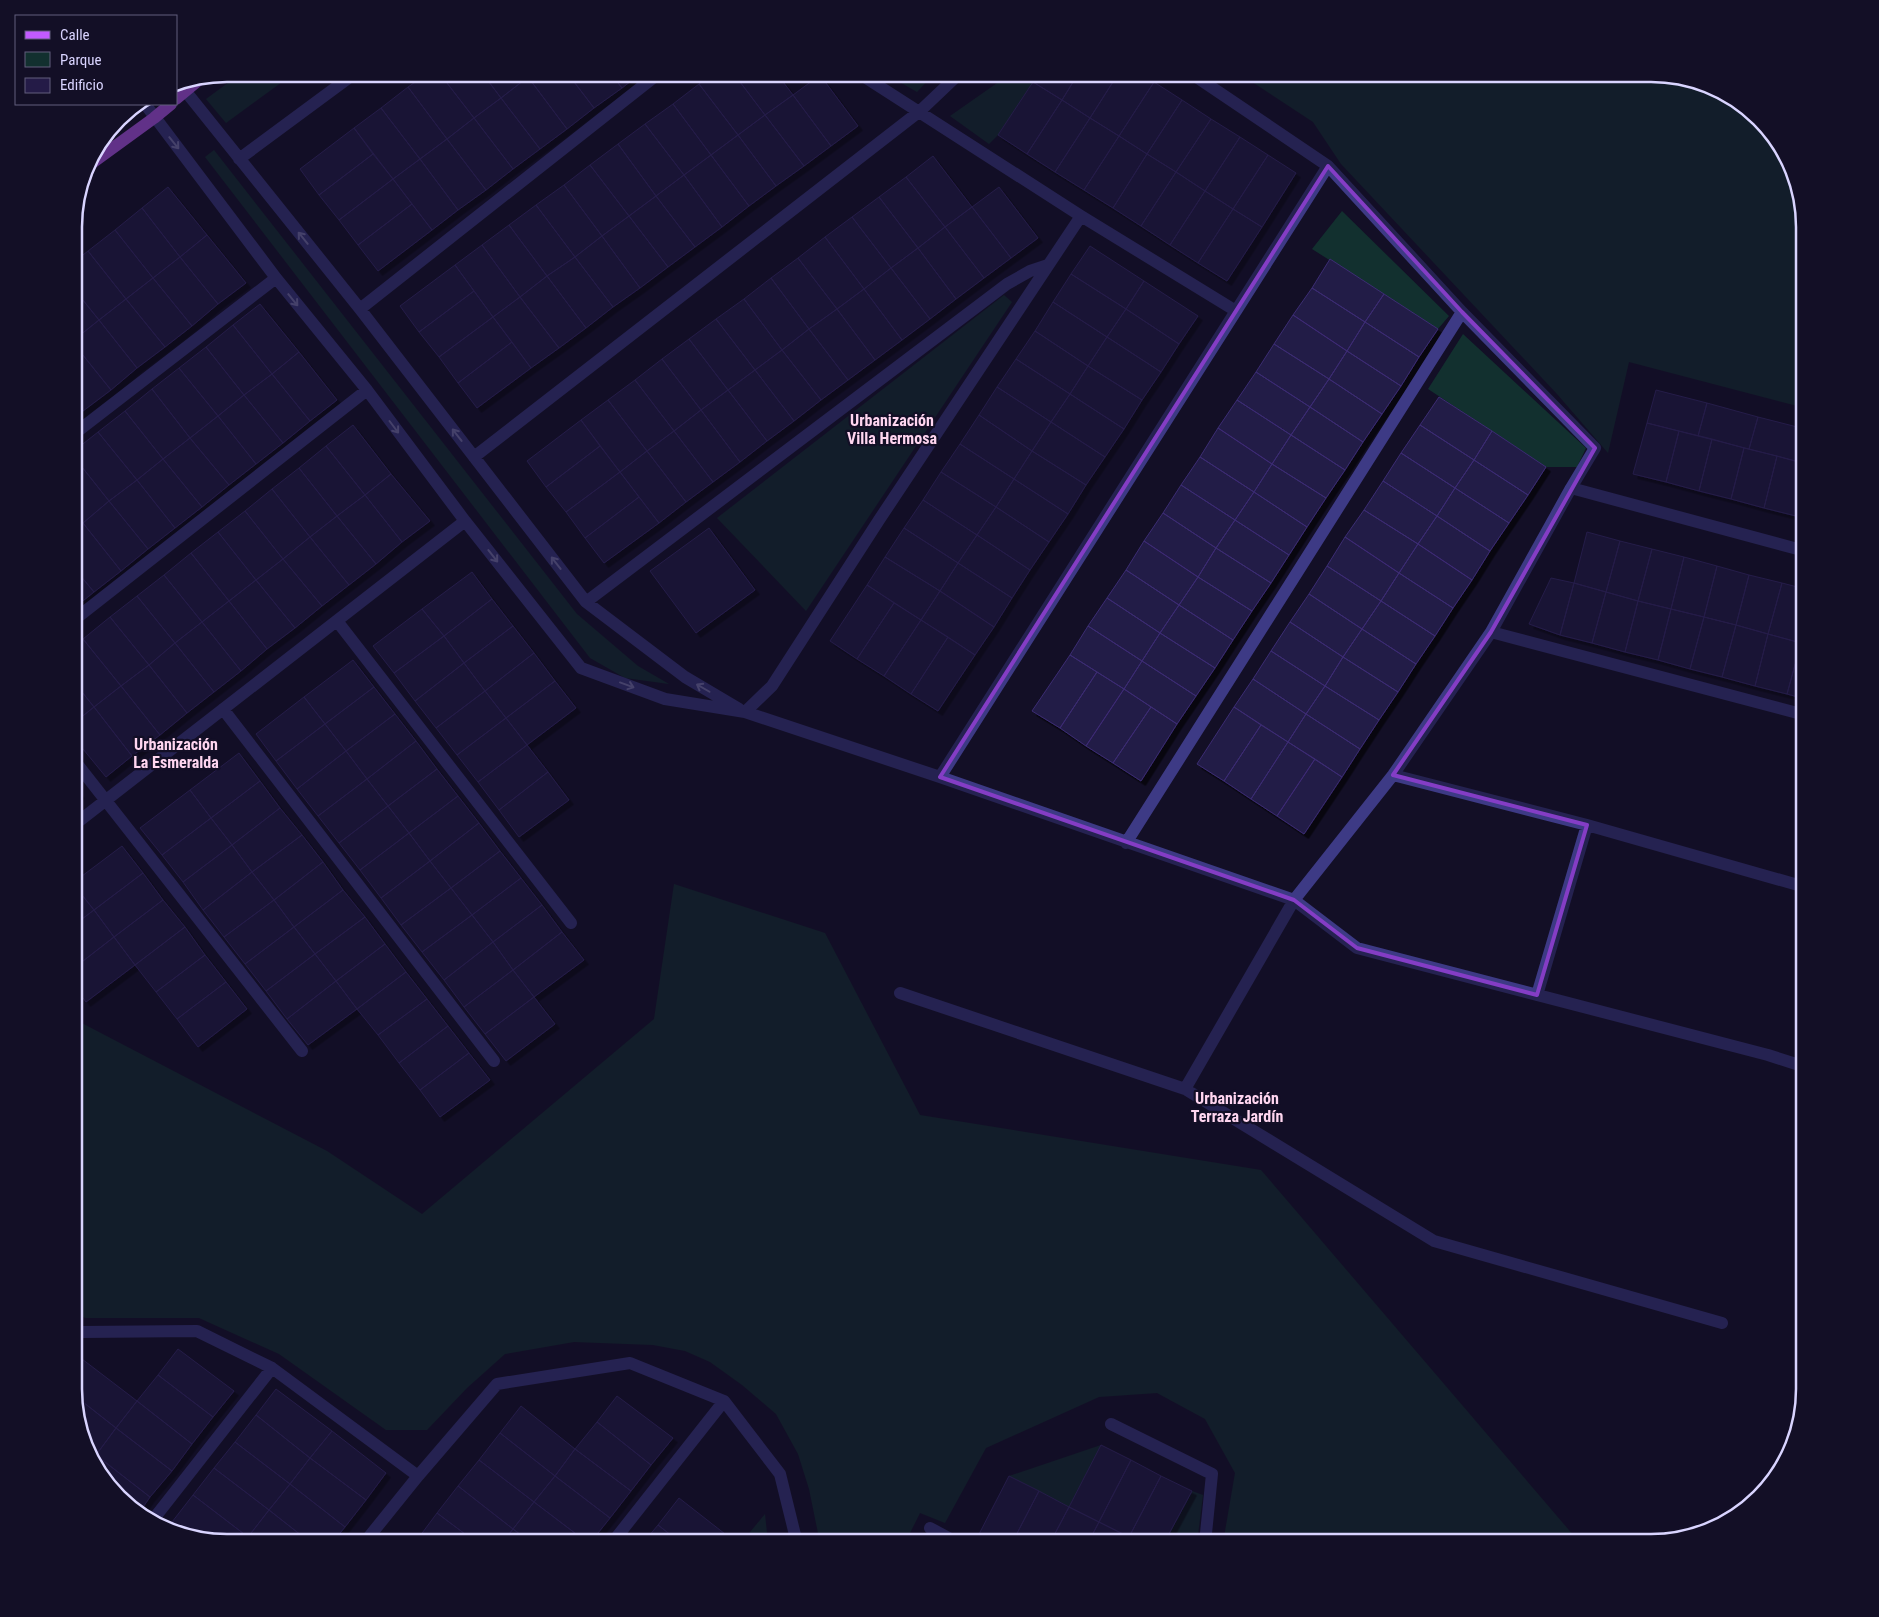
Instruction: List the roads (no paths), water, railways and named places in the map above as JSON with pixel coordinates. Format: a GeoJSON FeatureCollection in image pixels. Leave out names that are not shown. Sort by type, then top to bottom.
{"type":"FeatureCollection","features":[{"type":"Feature","properties":{"kind":"main road"},"geometry":{"type":"LineString","coordinates":[[101,156],[170,105]]}},
{"type":"Feature","properties":{"kind":"street"},"geometry":{"type":"LineString","coordinates":[[239,159],[342,83]]}},
{"type":"Feature","properties":{"kind":"street"},"geometry":{"type":"LineString","coordinates":[[360,309],[647,83]]}},
{"type":"Feature","properties":{"kind":"street"},"geometry":{"type":"LineString","coordinates":[[875,83],[1081,216],[1236,311]]}},
{"type":"Feature","properties":{"kind":"street"},"geometry":{"type":"LineString","coordinates":[[474,457],[920,111],[950,83]]}},
{"type":"Feature","properties":{"kind":"street"},"geometry":{"type":"LineString","coordinates":[[1185,1089],[1294,900],[1393,775],[1491,632],[1571,488],[1596,448],[1462,312],[1328,166],[1205,83]]}},
{"type":"Feature","properties":{"kind":"street"},"geometry":{"type":"LineString","coordinates":[[180,91],[239,159],[360,309],[586,602],[685,677],[745,712]]}},
{"type":"Feature","properties":{"kind":"street"},"geometry":{"type":"LineString","coordinates":[[146,107],[276,278],[367,390],[465,521],[581,668],[665,699],[745,712],[940,777],[1294,900],[1356,948],[1796,1064]]}},
{"type":"Feature","properties":{"kind":"street"},"geometry":{"type":"LineString","coordinates":[[940,777],[1328,166]]}},
{"type":"Feature","properties":{"kind":"street"},"geometry":{"type":"LineString","coordinates":[[745,712],[772,686],[879,520],[1081,216]]}},
{"type":"Feature","properties":{"kind":"street"},"geometry":{"type":"LineString","coordinates":[[586,602],[1007,284],[1030,271],[1048,265]]}},
{"type":"Feature","properties":{"kind":"street"},"geometry":{"type":"LineString","coordinates":[[83,427],[276,278]]}},
{"type":"Feature","properties":{"kind":"street"},"geometry":{"type":"LineString","coordinates":[[1126,843],[1462,312]]}},
{"type":"Feature","properties":{"kind":"street"},"geometry":{"type":"LineString","coordinates":[[83,613],[367,390]]}},
{"type":"Feature","properties":{"kind":"street"},"geometry":{"type":"LineString","coordinates":[[1571,488],[1796,549]]}},
{"type":"Feature","properties":{"kind":"street"},"geometry":{"type":"LineString","coordinates":[[83,818],[465,521]]}},
{"type":"Feature","properties":{"kind":"street"},"geometry":{"type":"LineString","coordinates":[[337,620],[570,923]]}},
{"type":"Feature","properties":{"kind":"street"},"geometry":{"type":"LineString","coordinates":[[1491,632],[1796,713]]}},
{"type":"Feature","properties":{"kind":"street"},"geometry":{"type":"LineString","coordinates":[[223,709],[494,1062]]}},
{"type":"Feature","properties":{"kind":"street"},"geometry":{"type":"LineString","coordinates":[[83,772],[302,1051]]}},
{"type":"Feature","properties":{"kind":"street"},"geometry":{"type":"LineString","coordinates":[[1393,775],[1587,824],[1796,884]]}},
{"type":"Feature","properties":{"kind":"street"},"geometry":{"type":"LineString","coordinates":[[1537,995],[1587,824]]}},
{"type":"Feature","properties":{"kind":"street"},"geometry":{"type":"LineString","coordinates":[[900,993],[1185,1089],[1434,1241],[1722,1323]]}},
{"type":"Feature","properties":{"kind":"street"},"geometry":{"type":"LineString","coordinates":[[83,1334],[197,1331],[272,1368],[418,1476]]}},
{"type":"Feature","properties":{"kind":"street"},"geometry":{"type":"LineString","coordinates":[[371,1534],[497,1384],[630,1364],[724,1401],[780,1474],[795,1534]]}},
{"type":"Feature","properties":{"kind":"street"},"geometry":{"type":"LineString","coordinates":[[156,1516],[272,1368]]}},
{"type":"Feature","properties":{"kind":"street"},"geometry":{"type":"LineString","coordinates":[[619,1534],[724,1401]]}},
{"type":"Feature","properties":{"kind":"street"},"geometry":{"type":"LineString","coordinates":[[1111,1424],[1212,1474],[1206,1534]]}},
{"type":"Feature","properties":{"kind":"street"},"geometry":{"type":"LineString","coordinates":[[930,1528],[941,1534]]}},
{"type":"Feature","properties":{"kind":"district","name":"Urbanización Villa Hermosa"},"geometry":{"type":"Point","coordinates":[892,429]}},
{"type":"Feature","properties":{"kind":"district","name":"Urbanización La Esmeralda"},"geometry":{"type":"Point","coordinates":[176,753]}},
{"type":"Feature","properties":{"kind":"district","name":"Urbanización Terraza Jardín"},"geometry":{"type":"Point","coordinates":[1237,1107]}}]}
